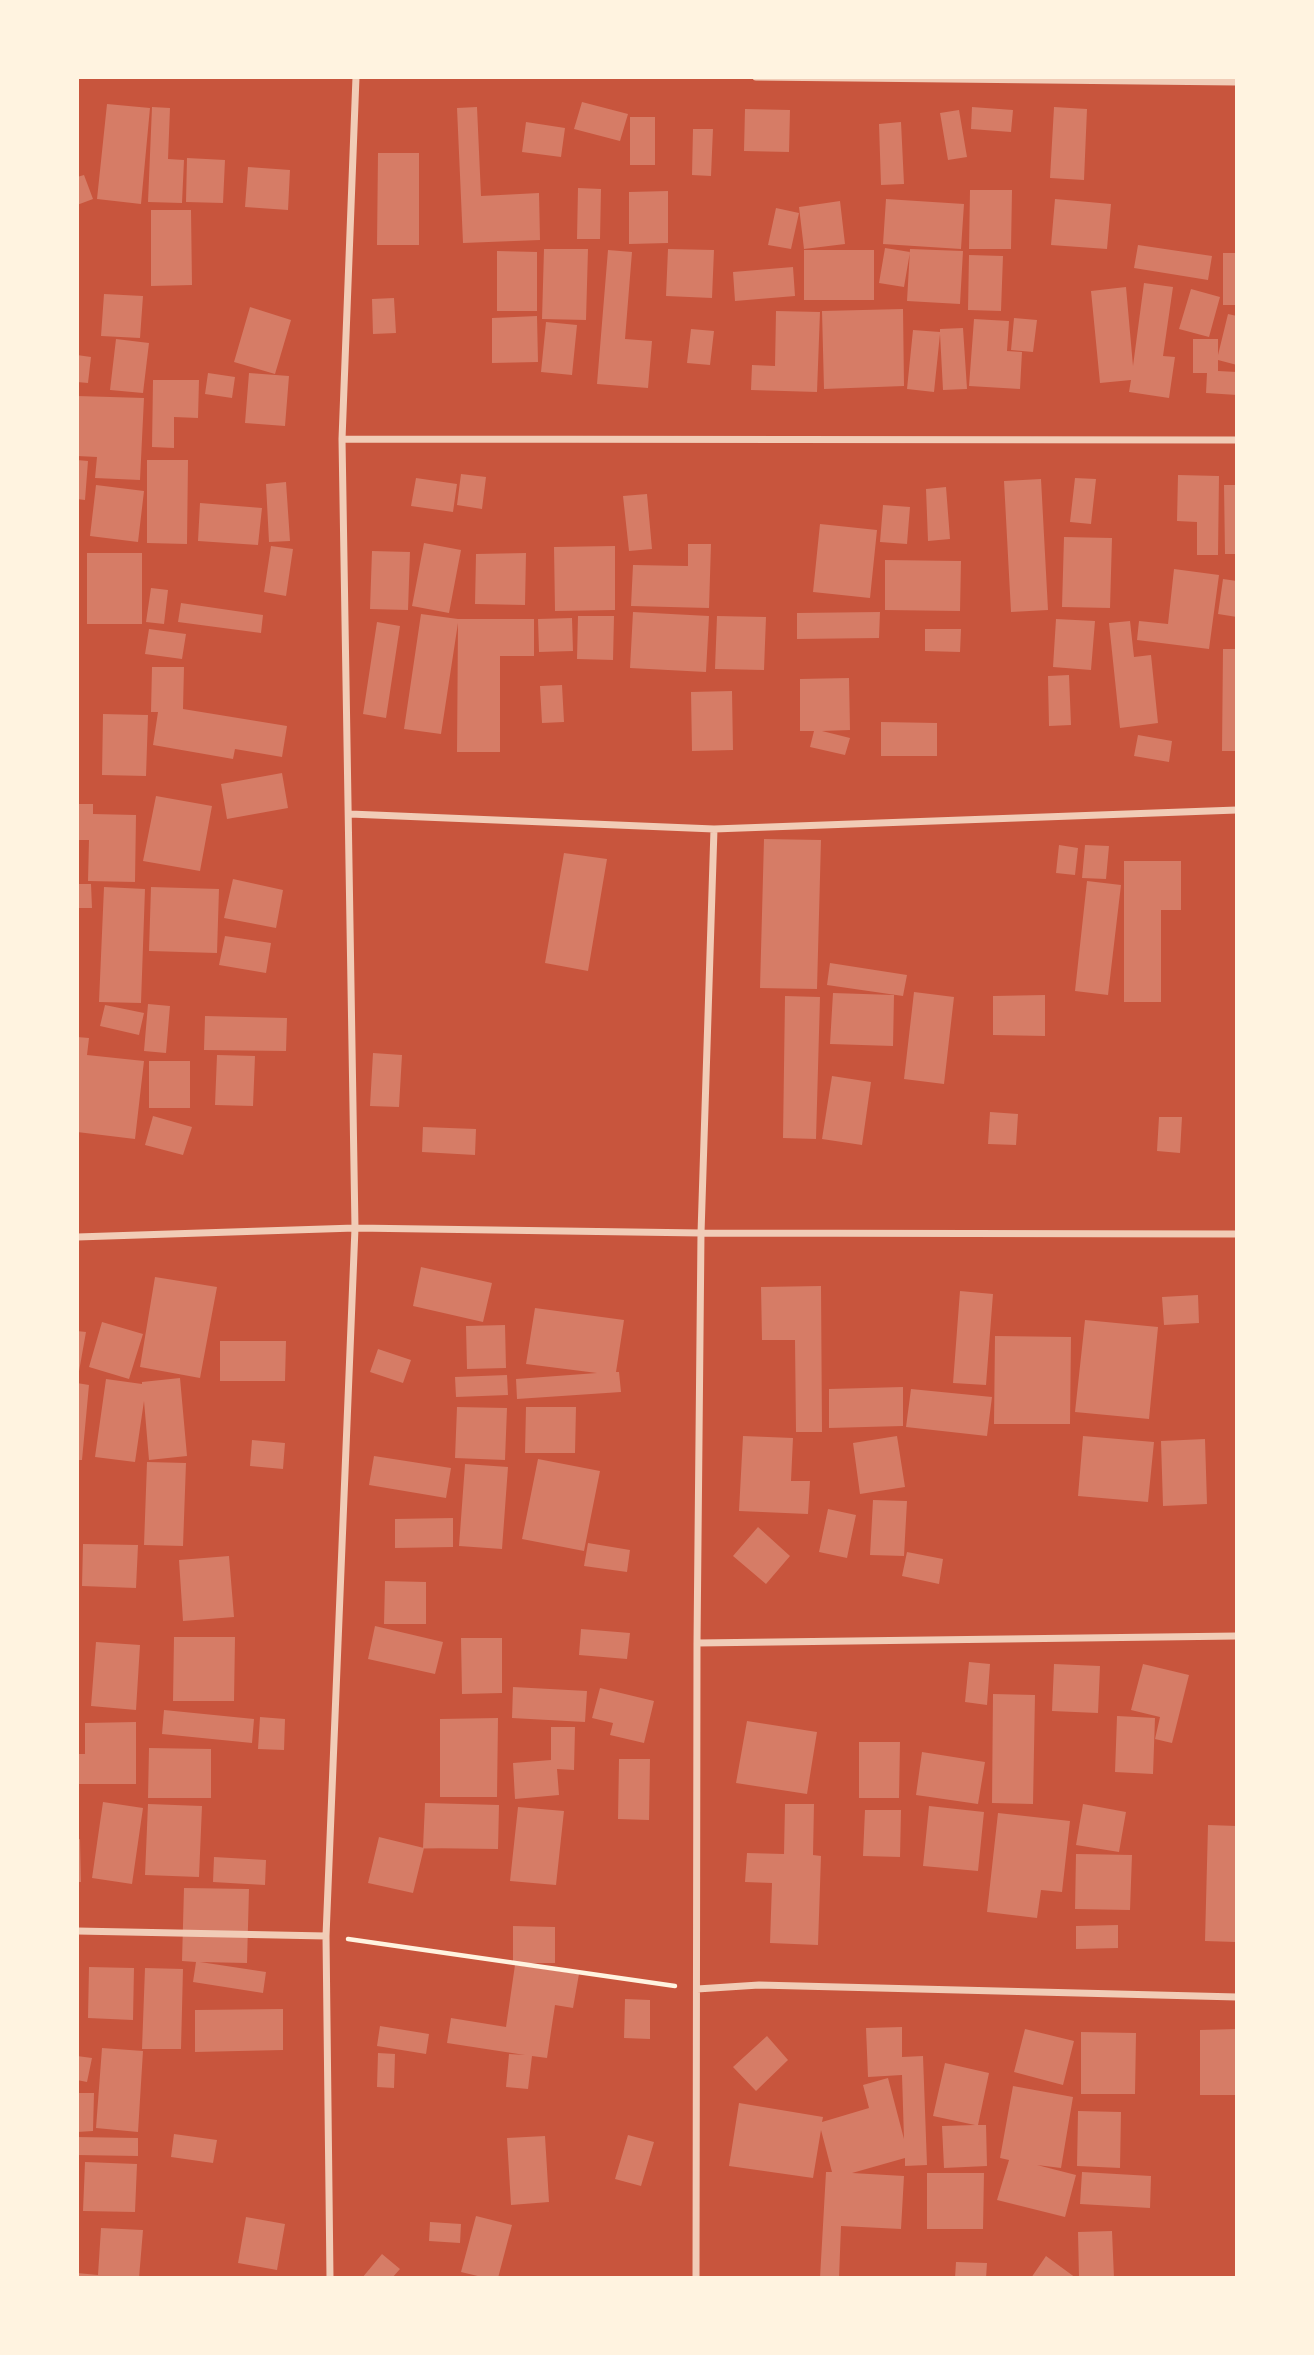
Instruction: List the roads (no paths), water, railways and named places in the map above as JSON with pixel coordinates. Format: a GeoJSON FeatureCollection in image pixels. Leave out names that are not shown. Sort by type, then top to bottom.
{"type":"FeatureCollection","features":[{"type":"Feature","properties":{"kind":"street"},"geometry":{"type":"LineString","coordinates":[[330,2278],[326,1936],[355,1228],[342,439],[356,77]]}},
{"type":"Feature","properties":{"kind":"street"},"geometry":{"type":"LineString","coordinates":[[756,77],[1237,82]]}},
{"type":"Feature","properties":{"kind":"street"},"geometry":{"type":"LineString","coordinates":[[342,439],[1237,440]]}},
{"type":"Feature","properties":{"kind":"street"},"geometry":{"type":"LineString","coordinates":[[349,814],[714,829],[1237,810]]}},
{"type":"Feature","properties":{"kind":"street"},"geometry":{"type":"LineString","coordinates":[[696,2278],[696,1643],[701,1233],[714,829]]}},
{"type":"Feature","properties":{"kind":"street"},"geometry":{"type":"LineString","coordinates":[[77,1237],[355,1228],[701,1233],[1237,1234]]}},
{"type":"Feature","properties":{"kind":"street"},"geometry":{"type":"LineString","coordinates":[[696,1643],[1237,1636]]}},
{"type":"Feature","properties":{"kind":"street"},"geometry":{"type":"LineString","coordinates":[[77,1931],[326,1936]]}},
{"type":"Feature","properties":{"kind":"street"},"geometry":{"type":"LineString","coordinates":[[697,1989],[759,1985],[1237,1997]]}}]}
